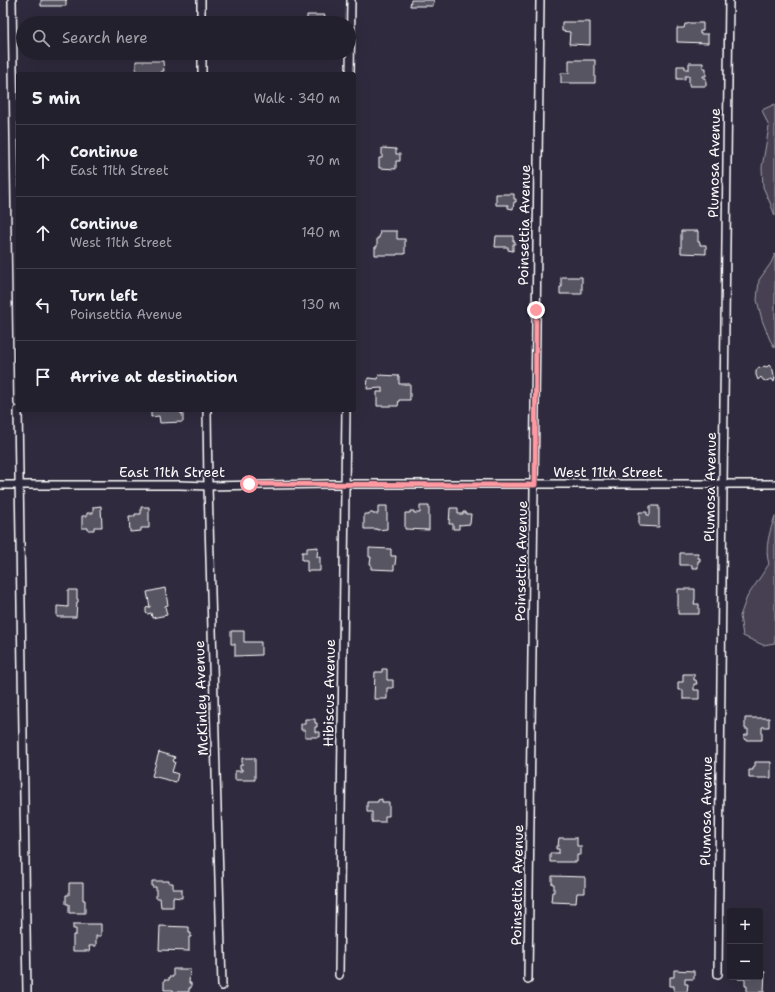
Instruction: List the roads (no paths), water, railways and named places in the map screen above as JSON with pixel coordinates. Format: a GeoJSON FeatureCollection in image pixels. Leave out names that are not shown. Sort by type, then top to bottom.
{"type":"FeatureCollection","features":[{"type":"Feature","properties":{"kind":"street"},"geometry":{"type":"LineString","coordinates":[[12,0],[16,268]]}},
{"type":"Feature","properties":{"kind":"street"},"geometry":{"type":"LineString","coordinates":[[201,0],[201,16]]}},
{"type":"Feature","properties":{"kind":"street"},"geometry":{"type":"LineString","coordinates":[[351,0],[351,16]]}},
{"type":"Feature","properties":{"kind":"street","name":"Poinsettia Avenue"},"geometry":{"type":"LineString","coordinates":[[528,979],[540,0]]}},
{"type":"Feature","properties":{"kind":"street","name":"Plumosa Avenue"},"geometry":{"type":"LineString","coordinates":[[718,974],[730,0]]}},
{"type":"Feature","properties":{"kind":"street"},"geometry":{"type":"LineString","coordinates":[[202,60],[202,72]]}},
{"type":"Feature","properties":{"kind":"street"},"geometry":{"type":"LineString","coordinates":[[350,60],[350,72]]}},
{"type":"Feature","properties":{"kind":"street"},"geometry":{"type":"LineString","coordinates":[[18,412],[27,992]]}},
{"type":"Feature","properties":{"kind":"street","name":"McKinley Avenue"},"geometry":{"type":"LineString","coordinates":[[207,412],[222,986]]}},
{"type":"Feature","properties":{"kind":"street","name":"Hibiscus Avenue"},"geometry":{"type":"LineString","coordinates":[[339,976],[346,412]]}},
{"type":"Feature","properties":{"kind":"street","name":"West 11th Street"},"geometry":{"type":"LineString","coordinates":[[344,485],[775,484]]}},
{"type":"Feature","properties":{"kind":"street","name":"East 11th Street"},"geometry":{"type":"LineString","coordinates":[[0,485],[344,485]]}}]}
